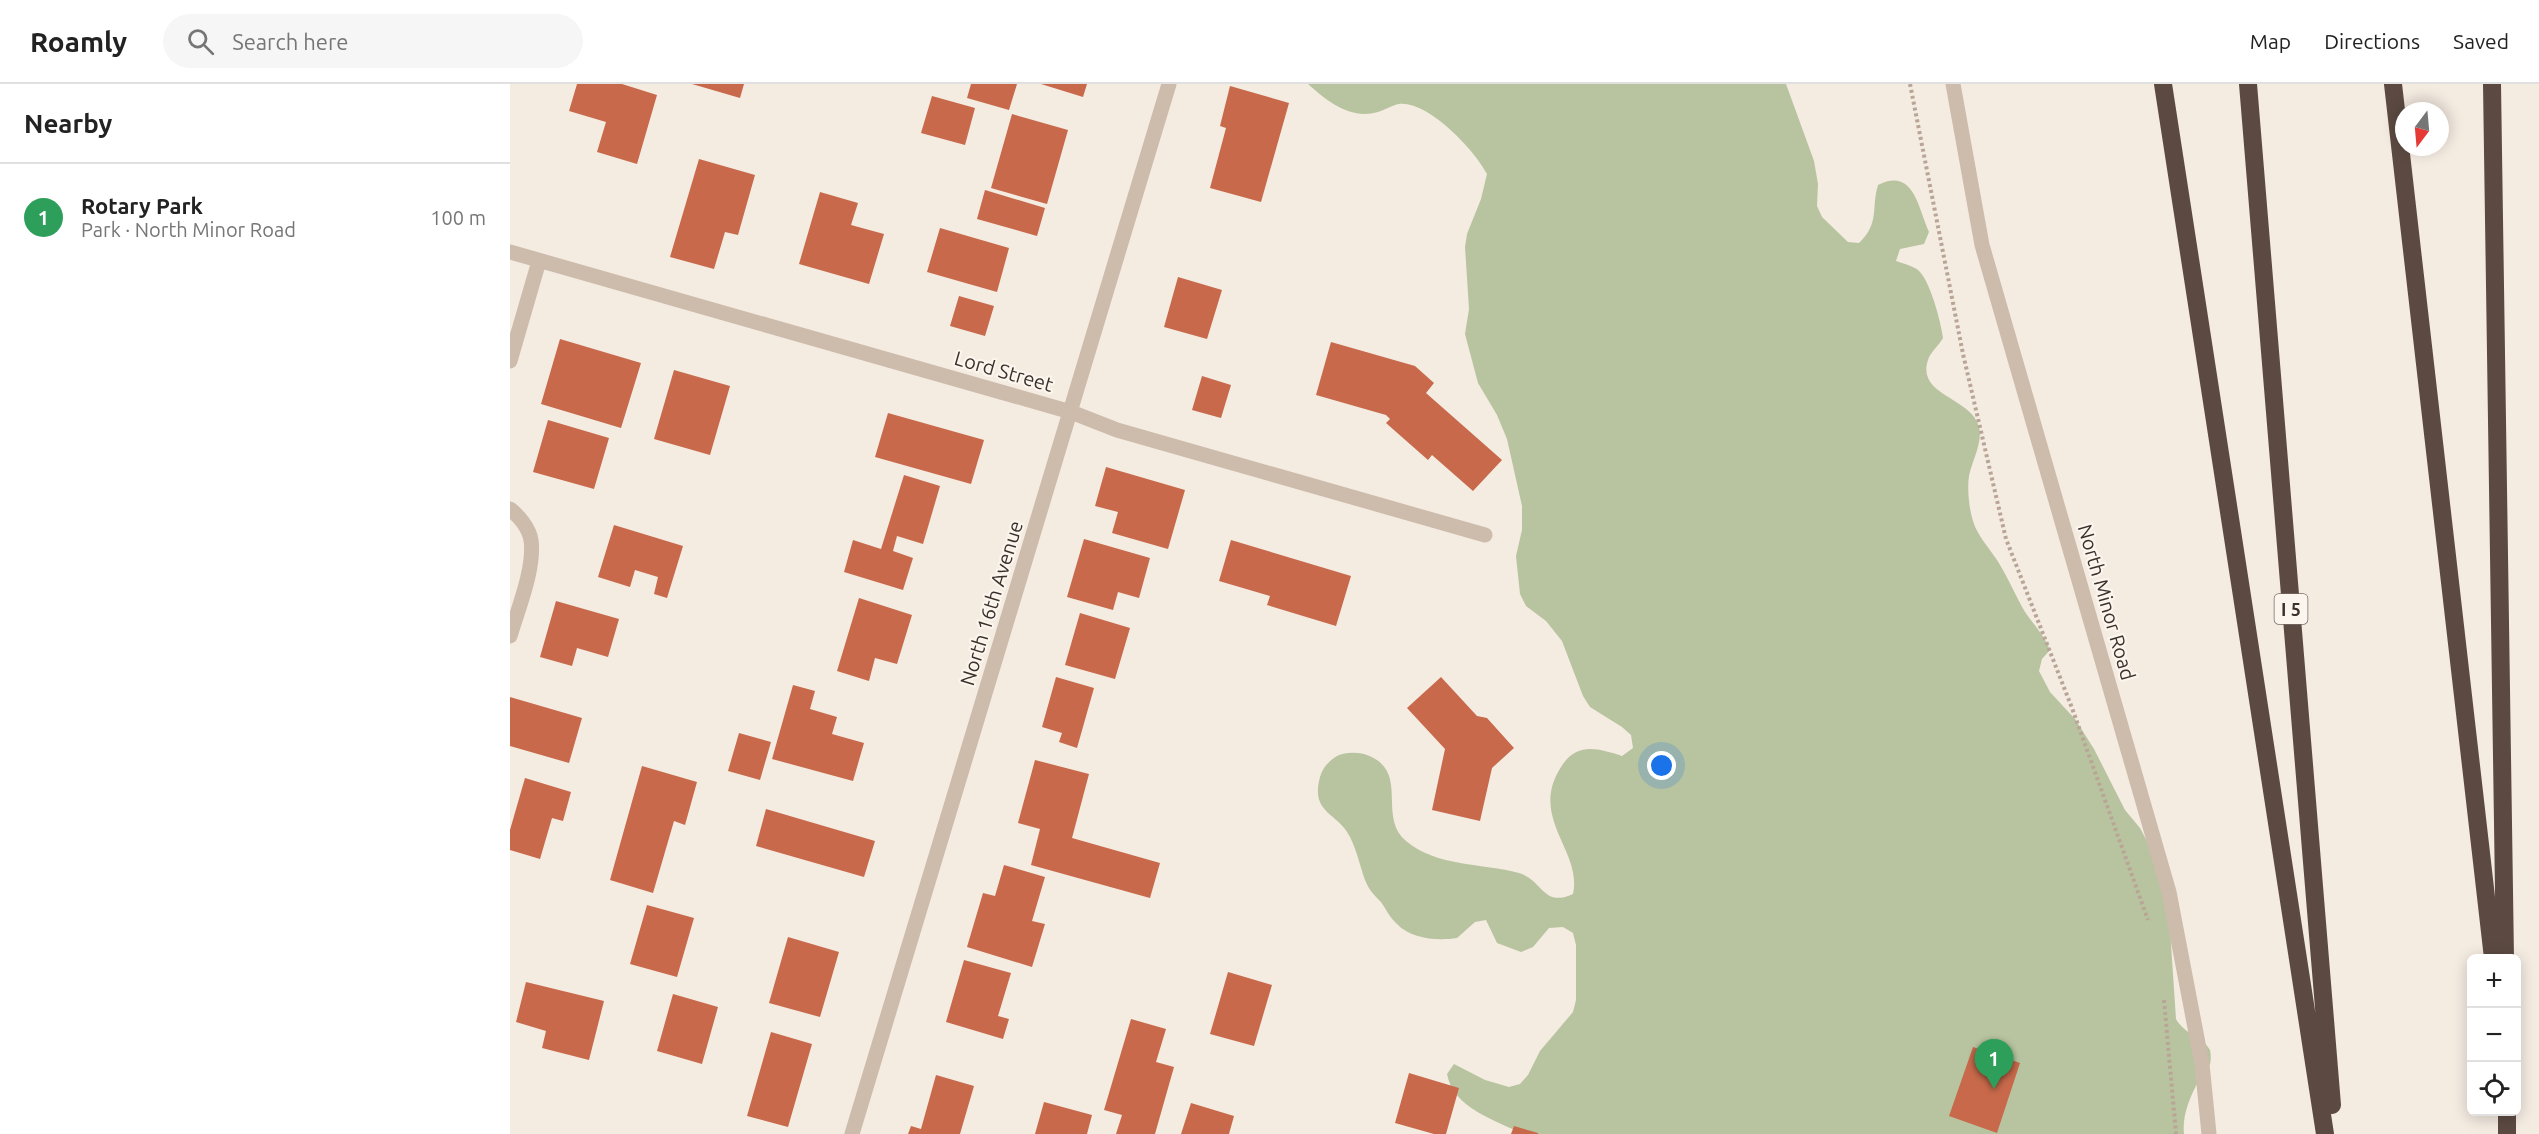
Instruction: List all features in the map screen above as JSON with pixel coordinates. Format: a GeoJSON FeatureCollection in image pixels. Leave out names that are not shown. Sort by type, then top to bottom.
{"type":"FeatureCollection","features":[{"type":"Feature","properties":{"kind":"highway"},"geometry":{"type":"LineString","coordinates":[[2163,84],[2325,1134]]}},
{"type":"Feature","properties":{"kind":"highway","name":"I 5"},"geometry":{"type":"LineString","coordinates":[[2248,84],[2334,1134]]}},
{"type":"Feature","properties":{"kind":"highway"},"geometry":{"type":"LineString","coordinates":[[2393,84],[2493,954]]}},
{"type":"Feature","properties":{"kind":"highway"},"geometry":{"type":"LineString","coordinates":[[2492,84],[2505,954]]}},
{"type":"Feature","properties":{"kind":"highway"},"geometry":{"type":"LineString","coordinates":[[2507,1116],[2507,1134]]}},
{"type":"Feature","properties":{"kind":"street","name":"North 16th Avenue"},"geometry":{"type":"LineString","coordinates":[[852,1134],[1169,84]]}},
{"type":"Feature","properties":{"kind":"street","name":"North Minor Road"},"geometry":{"type":"LineString","coordinates":[[1953,84],[1982,245],[2169,892],[2202,1064],[2209,1134]]}},
{"type":"Feature","properties":{"kind":"street","name":"Lord Street"},"geometry":{"type":"LineString","coordinates":[[510,252],[1071,412],[1117,430],[1485,535]]}},
{"type":"Feature","properties":{"kind":"street"},"geometry":{"type":"LineString","coordinates":[[510,361],[539,261]]}},
{"type":"Feature","properties":{"kind":"street"},"geometry":{"type":"LineString","coordinates":[[510,509],[520,517],[531,539],[529,572],[510,636]]}},
{"type":"Feature","properties":{"kind":"path"},"geometry":{"type":"LineString","coordinates":[[1910,84],[1963,354],[2006,538],[2072,708],[2151,927]]}},
{"type":"Feature","properties":{"kind":"path"},"geometry":{"type":"LineString","coordinates":[[2163,995],[2176,1134]]}},
{"type":"Feature","properties":{"kind":"green space"},"geometry":{"type":"Polygon","coordinates":[[[1308,84],[1786,84],[1814,161],[1818,184],[1817,206],[1822,217],[1848,242],[1859,243],[1870,229],[1878,185],[1900,181],[1913,193],[1929,232],[1924,244],[1900,249],[1896,261],[1918,270],[1927,283],[1937,312],[1943,338],[1928,360],[1926,372],[1930,381],[1937,389],[1966,409],[1974,417],[1979,427],[1978,445],[1968,481],[1969,504],[1975,526],[2001,566],[2025,612],[2048,645],[2050,650],[2042,659],[2039,671],[2050,692],[2075,719],[2094,749],[2125,810],[2140,828],[2156,858],[2170,929],[2176,1019],[2179,1024],[2203,1042],[2211,1053],[2210,1064],[2197,1084],[2187,1108],[2184,1134],[1523,1134],[1477,1112],[1457,1096],[1447,1074],[1454,1064],[1485,1080],[1509,1087],[1520,1084],[1528,1075],[1540,1051],[1573,1012],[1576,1000],[1576,945],[1573,933],[1563,927],[1549,928],[1533,947],[1521,952],[1497,943],[1486,920],[1475,922],[1457,938],[1433,939],[1409,933],[1392,919],[1368,887],[1350,837],[1339,822],[1322,806],[1318,789],[1323,770],[1334,758],[1347,753],[1364,754],[1378,761],[1387,770],[1394,819],[1398,831],[1406,841],[1432,856],[1527,876],[1555,898],[1573,894],[1574,878],[1553,817],[1550,800],[1553,783],[1563,764],[1576,752],[1590,749],[1622,756],[1633,748],[1631,735],[1590,707],[1583,696],[1562,641],[1546,621],[1526,606],[1520,594],[1516,556],[1522,530],[1522,506],[1507,439],[1497,415],[1478,383],[1465,334],[1469,309],[1465,247],[1467,234],[1481,199],[1487,174],[1462,141],[1424,110],[1411,105],[1399,104],[1368,114],[1349,111],[1323,97],[1308,84]]]}},
{"type":"Feature","properties":{"kind":"building"},"geometry":{"type":"Polygon","coordinates":[[[577,84],[622,84],[657,95],[637,164],[597,152],[606,122],[569,111],[577,84]]]}},
{"type":"Feature","properties":{"kind":"building"},"geometry":{"type":"Polygon","coordinates":[[[692,84],[744,84],[740,98],[692,84]]]}},
{"type":"Feature","properties":{"kind":"building"},"geometry":{"type":"Polygon","coordinates":[[[971,84],[1017,84],[1009,110],[967,98],[971,84]]]}},
{"type":"Feature","properties":{"kind":"building"},"geometry":{"type":"Polygon","coordinates":[[[1041,84],[1087,84],[1083,97],[1041,84]]]}},
{"type":"Feature","properties":{"kind":"building"},"geometry":{"type":"Polygon","coordinates":[[[1230,86],[1289,103],[1261,202],[1210,188],[1226,128],[1220,126],[1230,86]]]}},
{"type":"Feature","properties":{"kind":"building"},"geometry":{"type":"Polygon","coordinates":[[[932,96],[975,108],[965,145],[921,133],[932,96]]]}},
{"type":"Feature","properties":{"kind":"building"},"geometry":{"type":"Polygon","coordinates":[[[1012,114],[1068,130],[1047,204],[991,188],[1012,114]]]}},
{"type":"Feature","properties":{"kind":"building"},"geometry":{"type":"Polygon","coordinates":[[[699,159],[755,175],[738,235],[725,232],[714,269],[670,257],[699,159]]]}},
{"type":"Feature","properties":{"kind":"building"},"geometry":{"type":"Polygon","coordinates":[[[985,190],[1045,208],[1037,236],[977,219],[985,190]]]}},
{"type":"Feature","properties":{"kind":"building"},"geometry":{"type":"Polygon","coordinates":[[[820,192],[858,203],[851,225],[884,234],[869,284],[799,264],[820,192]]]}},
{"type":"Feature","properties":{"kind":"building"},"geometry":{"type":"Polygon","coordinates":[[[940,228],[1009,248],[997,292],[927,272],[940,228]]]}},
{"type":"Feature","properties":{"kind":"building"},"geometry":{"type":"Polygon","coordinates":[[[1178,277],[1222,290],[1207,339],[1164,327],[1178,277]]]}},
{"type":"Feature","properties":{"kind":"building"},"geometry":{"type":"Polygon","coordinates":[[[959,296],[994,306],[985,336],[950,326],[959,296]]]}},
{"type":"Feature","properties":{"kind":"building"},"geometry":{"type":"Polygon","coordinates":[[[560,339],[641,363],[621,428],[541,404],[560,339]]]}},
{"type":"Feature","properties":{"kind":"building"},"geometry":{"type":"Polygon","coordinates":[[[1331,342],[1415,366],[1434,383],[1426,393],[1502,460],[1473,491],[1432,455],[1428,460],[1386,423],[1390,419],[1386,415],[1316,395],[1331,342]]]}},
{"type":"Feature","properties":{"kind":"building"},"geometry":{"type":"Polygon","coordinates":[[[674,370],[730,386],[710,455],[654,439],[674,370]]]}},
{"type":"Feature","properties":{"kind":"building"},"geometry":{"type":"Polygon","coordinates":[[[1202,376],[1231,385],[1221,418],[1192,410],[1202,376]]]}},
{"type":"Feature","properties":{"kind":"building"},"geometry":{"type":"Polygon","coordinates":[[[888,413],[984,440],[971,484],[875,457],[888,413]]]}},
{"type":"Feature","properties":{"kind":"building"},"geometry":{"type":"Polygon","coordinates":[[[548,420],[609,438],[594,489],[533,472],[548,420]]]}},
{"type":"Feature","properties":{"kind":"building"},"geometry":{"type":"Polygon","coordinates":[[[1106,467],[1185,490],[1168,549],[1112,533],[1118,512],[1095,506],[1106,467]]]}},
{"type":"Feature","properties":{"kind":"building"},"geometry":{"type":"Polygon","coordinates":[[[904,475],[940,486],[923,544],[897,536],[893,551],[913,558],[903,590],[844,572],[853,540],[881,549],[904,475]]]}},
{"type":"Feature","properties":{"kind":"building"},"geometry":{"type":"Polygon","coordinates":[[[614,525],[683,546],[667,598],[654,594],[658,577],[635,570],[630,587],[598,577],[614,525]]]}},
{"type":"Feature","properties":{"kind":"building"},"geometry":{"type":"Polygon","coordinates":[[[1084,539],[1150,558],[1139,598],[1118,592],[1113,610],[1067,597],[1084,539]]]}},
{"type":"Feature","properties":{"kind":"building"},"geometry":{"type":"Polygon","coordinates":[[[1231,540],[1351,576],[1336,626],[1267,605],[1270,596],[1219,581],[1231,540]]]}},
{"type":"Feature","properties":{"kind":"building"},"geometry":{"type":"Polygon","coordinates":[[[859,598],[912,615],[897,664],[875,658],[869,681],[837,671],[859,598]]]}},
{"type":"Feature","properties":{"kind":"building"},"geometry":{"type":"Polygon","coordinates":[[[556,601],[619,619],[608,657],[577,648],[572,666],[540,657],[556,601]]]}},
{"type":"Feature","properties":{"kind":"building"},"geometry":{"type":"Polygon","coordinates":[[[1080,613],[1130,628],[1115,679],[1065,665],[1080,613]]]}},
{"type":"Feature","properties":{"kind":"building"},"geometry":{"type":"Polygon","coordinates":[[[1056,677],[1094,688],[1077,748],[1059,742],[1062,733],[1042,727],[1056,677]]]}},
{"type":"Feature","properties":{"kind":"building"},"geometry":{"type":"Polygon","coordinates":[[[1441,677],[1477,716],[1487,718],[1514,748],[1492,768],[1480,821],[1432,810],[1445,749],[1407,708],[1441,677]]]}},
{"type":"Feature","properties":{"kind":"building"},"geometry":{"type":"Polygon","coordinates":[[[793,685],[815,691],[810,709],[837,717],[832,734],[864,743],[853,781],[772,759],[793,685]]]}},
{"type":"Feature","properties":{"kind":"building"},"geometry":{"type":"Polygon","coordinates":[[[510,697],[582,718],[569,763],[510,746],[510,697]]]}},
{"type":"Feature","properties":{"kind":"building"},"geometry":{"type":"Polygon","coordinates":[[[739,733],[771,742],[760,780],[728,771],[739,733]]]}},
{"type":"Feature","properties":{"kind":"building"},"geometry":{"type":"Polygon","coordinates":[[[1035,760],[1089,774],[1072,838],[1160,863],[1150,898],[1031,865],[1040,829],[1018,823],[1035,760]]]}},
{"type":"Feature","properties":{"kind":"building"},"geometry":{"type":"Polygon","coordinates":[[[642,766],[697,782],[685,825],[674,821],[653,893],[610,880],[642,766]]]}},
{"type":"Feature","properties":{"kind":"building"},"geometry":{"type":"Polygon","coordinates":[[[525,778],[571,792],[563,821],[552,818],[540,859],[510,850],[510,830],[525,778]]]}},
{"type":"Feature","properties":{"kind":"building"},"geometry":{"type":"Polygon","coordinates":[[[766,809],[875,841],[864,877],[756,846],[766,809]]]}},
{"type":"Feature","properties":{"kind":"building"},"geometry":{"type":"Polygon","coordinates":[[[1004,865],[1045,877],[1032,921],[1045,924],[1032,967],[967,947],[983,893],[995,896],[1004,865]]]}},
{"type":"Feature","properties":{"kind":"building"},"geometry":{"type":"Polygon","coordinates":[[[647,905],[694,918],[677,977],[630,964],[647,905]]]}},
{"type":"Feature","properties":{"kind":"building"},"geometry":{"type":"Polygon","coordinates":[[[788,937],[839,952],[820,1017],[769,1003],[788,937]]]}},
{"type":"Feature","properties":{"kind":"building"},"geometry":{"type":"Polygon","coordinates":[[[964,960],[1011,973],[998,1016],[1009,1019],[1003,1039],[946,1022],[964,960]]]}},
{"type":"Feature","properties":{"kind":"building"},"geometry":{"type":"Polygon","coordinates":[[[1228,972],[1272,985],[1254,1046],[1210,1034],[1228,972]]]}},
{"type":"Feature","properties":{"kind":"building"},"geometry":{"type":"Polygon","coordinates":[[[526,982],[604,1001],[589,1060],[542,1048],[546,1031],[516,1022],[526,982]]]}},
{"type":"Feature","properties":{"kind":"building"},"geometry":{"type":"Polygon","coordinates":[[[673,994],[718,1007],[702,1064],[657,1051],[673,994]]]}},
{"type":"Feature","properties":{"kind":"building"},"geometry":{"type":"Polygon","coordinates":[[[1131,1019],[1166,1029],[1156,1062],[1174,1067],[1155,1134],[1116,1134],[1122,1115],[1104,1110],[1131,1019]]]}},
{"type":"Feature","properties":{"kind":"building"},"geometry":{"type":"Polygon","coordinates":[[[771,1032],[812,1044],[788,1127],[747,1116],[771,1032]]]}},
{"type":"Feature","properties":{"kind":"building"},"geometry":{"type":"Polygon","coordinates":[[[1973,1047],[2020,1063],[1997,1133],[1949,1116],[1973,1047]]]}},
{"type":"Feature","properties":{"kind":"building"},"geometry":{"type":"Polygon","coordinates":[[[1409,1073],[1459,1088],[1446,1134],[1434,1134],[1395,1123],[1409,1073]]]}},
{"type":"Feature","properties":{"kind":"building"},"geometry":{"type":"Polygon","coordinates":[[[936,1075],[974,1086],[960,1134],[908,1134],[911,1126],[921,1129],[936,1075]]]}},
{"type":"Feature","properties":{"kind":"building"},"geometry":{"type":"Polygon","coordinates":[[[1044,1102],[1092,1115],[1087,1134],[1035,1134],[1044,1102]]]}},
{"type":"Feature","properties":{"kind":"building"},"geometry":{"type":"Polygon","coordinates":[[[1191,1103],[1234,1116],[1229,1134],[1181,1134],[1191,1103]]]}},
{"type":"Feature","properties":{"kind":"building"},"geometry":{"type":"Polygon","coordinates":[[[1514,1126],[1538,1133],[1538,1134],[1511,1134],[1514,1126]]]}},
{"type":"Feature","properties":{"kind":"place","name":"Rotary Park"},"geometry":{"type":"Point","coordinates":[1994,1089]}}]}
